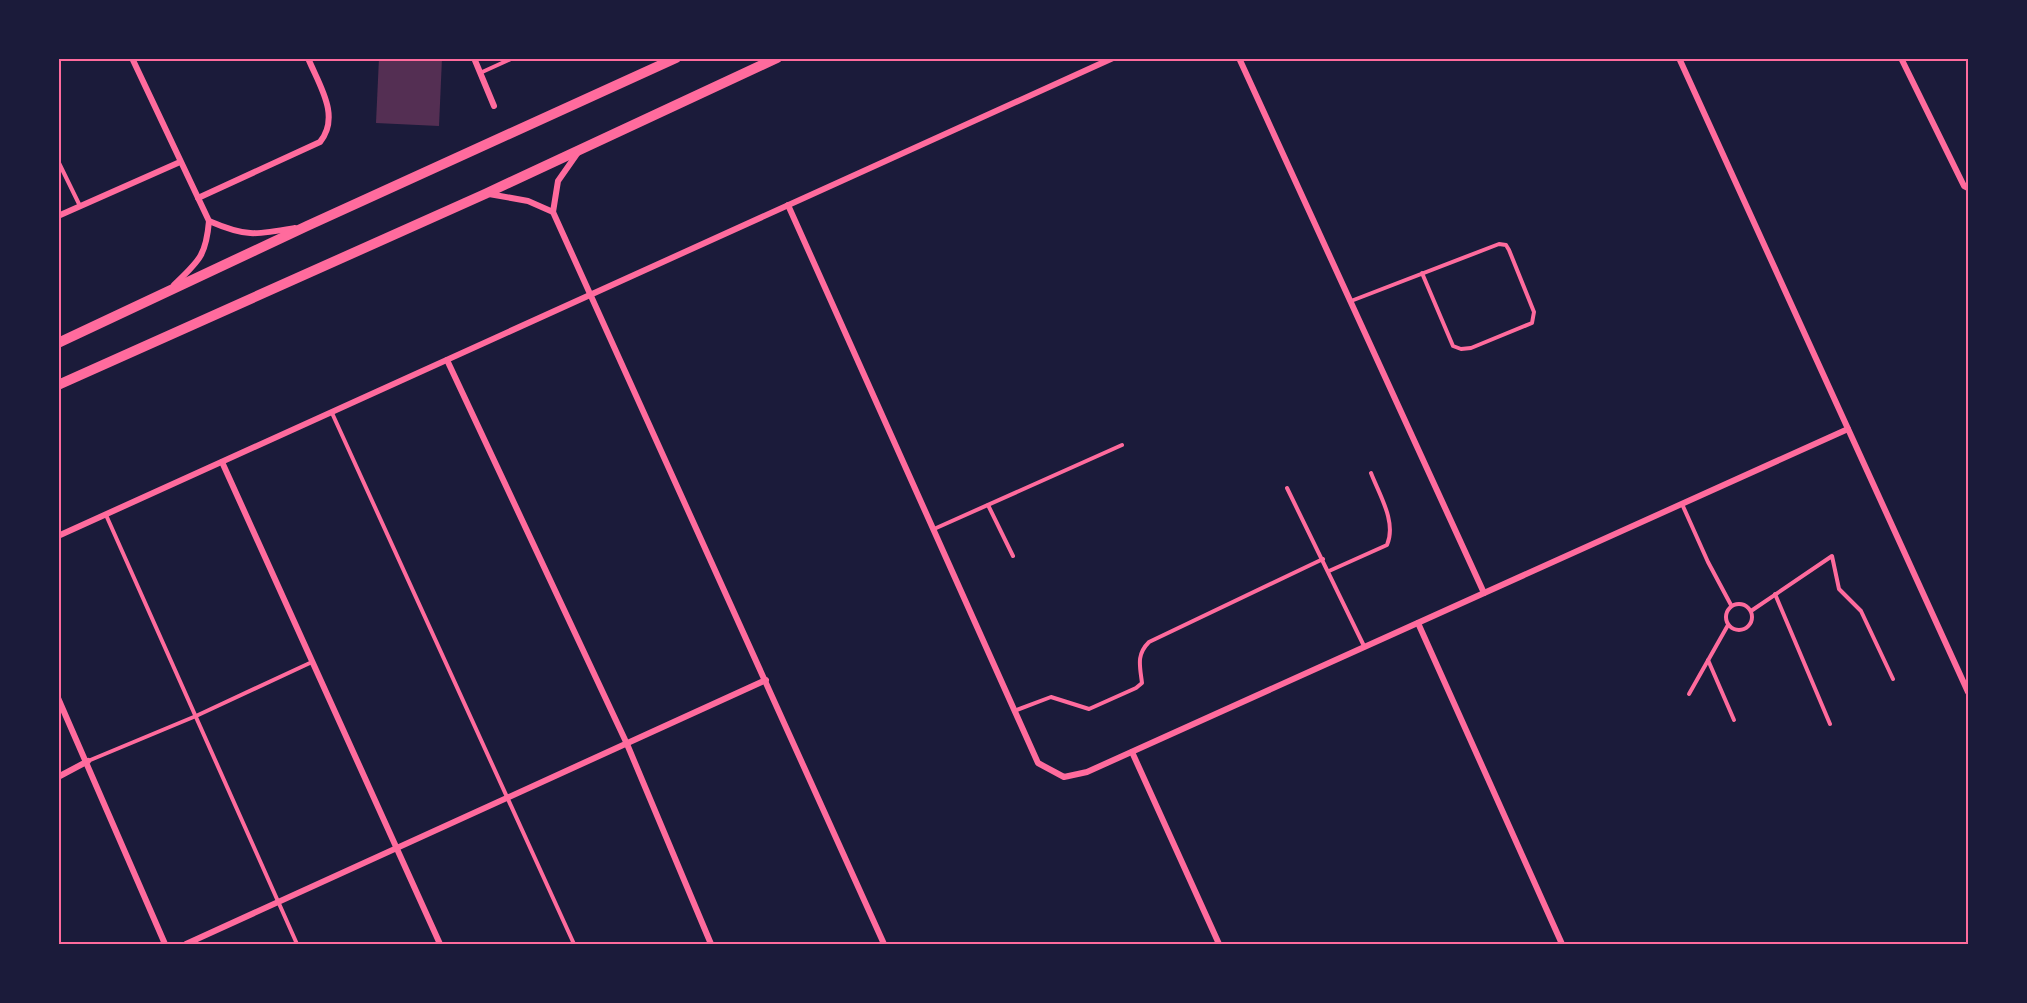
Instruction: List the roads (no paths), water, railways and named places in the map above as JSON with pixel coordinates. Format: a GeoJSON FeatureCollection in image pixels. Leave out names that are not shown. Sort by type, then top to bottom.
{"type":"FeatureCollection","features":[{"type":"Feature","properties":{"kind":"street"},"geometry":{"type":"LineString","coordinates":[[132,58],[209,221],[207,246],[192,267],[167,291]]}},
{"type":"Feature","properties":{"kind":"street"},"geometry":{"type":"LineString","coordinates":[[198,198],[320,142],[327,134],[330,112],[308,58]]}},
{"type":"Feature","properties":{"kind":"street"},"geometry":{"type":"LineString","coordinates":[[474,58],[494,106]]}},
{"type":"Feature","properties":{"kind":"street"},"geometry":{"type":"LineString","coordinates":[[58,343],[307,226],[676,58]]}},
{"type":"Feature","properties":{"kind":"street"},"geometry":{"type":"LineString","coordinates":[[58,385],[485,194],[777,58]]}},
{"type":"Feature","properties":{"kind":"street"},"geometry":{"type":"LineString","coordinates":[[58,536],[1113,58]]}},
{"type":"Feature","properties":{"kind":"street"},"geometry":{"type":"LineString","coordinates":[[1239,58],[1484,593]]}},
{"type":"Feature","properties":{"kind":"street"},"geometry":{"type":"LineString","coordinates":[[1679,58],[1848,429],[1967,682],[1968,692]]}},
{"type":"Feature","properties":{"kind":"street"},"geometry":{"type":"LineString","coordinates":[[1901,58],[1964,186],[1968,188]]}},
{"type":"Feature","properties":{"kind":"street"},"geometry":{"type":"LineString","coordinates":[[581,148],[558,182],[553,212],[884,945]]}},
{"type":"Feature","properties":{"kind":"street"},"geometry":{"type":"LineString","coordinates":[[58,216],[180,162]]}},
{"type":"Feature","properties":{"kind":"street"},"geometry":{"type":"LineString","coordinates":[[485,194],[528,201],[553,212]]}},
{"type":"Feature","properties":{"kind":"street"},"geometry":{"type":"LineString","coordinates":[[788,205],[1038,763],[1064,777],[1087,772],[1848,429]]}},
{"type":"Feature","properties":{"kind":"street"},"geometry":{"type":"LineString","coordinates":[[209,221],[239,234],[259,235],[307,226]]}},
{"type":"Feature","properties":{"kind":"street"},"geometry":{"type":"LineString","coordinates":[[447,360],[627,744],[711,945]]}},
{"type":"Feature","properties":{"kind":"street"},"geometry":{"type":"LineString","coordinates":[[222,462],[440,945]]}},
{"type":"Feature","properties":{"kind":"street"},"geometry":{"type":"LineString","coordinates":[[1418,623],[1562,945]]}},
{"type":"Feature","properties":{"kind":"street"},"geometry":{"type":"LineString","coordinates":[[186,945],[766,680]]}},
{"type":"Feature","properties":{"kind":"street"},"geometry":{"type":"LineString","coordinates":[[58,698],[88,761],[165,945]]}},
{"type":"Feature","properties":{"kind":"street"},"geometry":{"type":"LineString","coordinates":[[1132,752],[1219,945]]}},
{"type":"Feature","properties":{"kind":"street"},"geometry":{"type":"LineString","coordinates":[[58,777],[88,761]]}},
{"type":"Feature","properties":{"kind":"lane"},"geometry":{"type":"LineString","coordinates":[[480,74],[513,58]]}},
{"type":"Feature","properties":{"kind":"lane"},"geometry":{"type":"LineString","coordinates":[[58,160],[80,207]]}},
{"type":"Feature","properties":{"kind":"lane"},"geometry":{"type":"LineString","coordinates":[[1350,302],[1422,273],[1499,244],[1506,245],[1534,312],[1532,323],[1471,348],[1453,346],[1422,273]]}},
{"type":"Feature","properties":{"kind":"lane"},"geometry":{"type":"LineString","coordinates":[[331,412],[509,797],[574,945]]}},
{"type":"Feature","properties":{"kind":"lane"},"geometry":{"type":"LineString","coordinates":[[933,530],[1122,445]]}},
{"type":"Feature","properties":{"kind":"lane"},"geometry":{"type":"LineString","coordinates":[[1329,571],[1387,545],[1391,537],[1388,516],[1371,473]]}},
{"type":"Feature","properties":{"kind":"lane"},"geometry":{"type":"LineString","coordinates":[[1287,488],[1364,647]]}},
{"type":"Feature","properties":{"kind":"lane"},"geometry":{"type":"LineString","coordinates":[[1682,504],[1708,562],[1731,605]]}},
{"type":"Feature","properties":{"kind":"lane"},"geometry":{"type":"LineString","coordinates":[[988,505],[1012,556]]}},
{"type":"Feature","properties":{"kind":"lane"},"geometry":{"type":"LineString","coordinates":[[105,514],[297,945]]}},
{"type":"Feature","properties":{"kind":"lane"},"geometry":{"type":"LineString","coordinates":[[1751,611],[1832,556],[1839,589],[1861,611],[1893,679]]}},
{"type":"Feature","properties":{"kind":"lane"},"geometry":{"type":"LineString","coordinates":[[1014,711],[1051,697],[1089,709],[1136,688],[1142,683],[1139,658],[1142,649],[1149,642],[1323,559]]}},
{"type":"Feature","properties":{"kind":"lane"},"geometry":{"type":"LineString","coordinates":[[1775,594],[1830,724]]}},
{"type":"Feature","properties":{"kind":"lane"},"geometry":{"type":"LineString","coordinates":[[1689,694],[1728,625],[1726,612],[1731,605],[1740,603],[1751,611],[1752,619],[1744,629],[1735,630],[1728,625]]}},
{"type":"Feature","properties":{"kind":"lane"},"geometry":{"type":"LineString","coordinates":[[1708,660],[1734,720]]}},
{"type":"Feature","properties":{"kind":"lane"},"geometry":{"type":"LineString","coordinates":[[88,761],[196,716],[312,662]]}}]}
